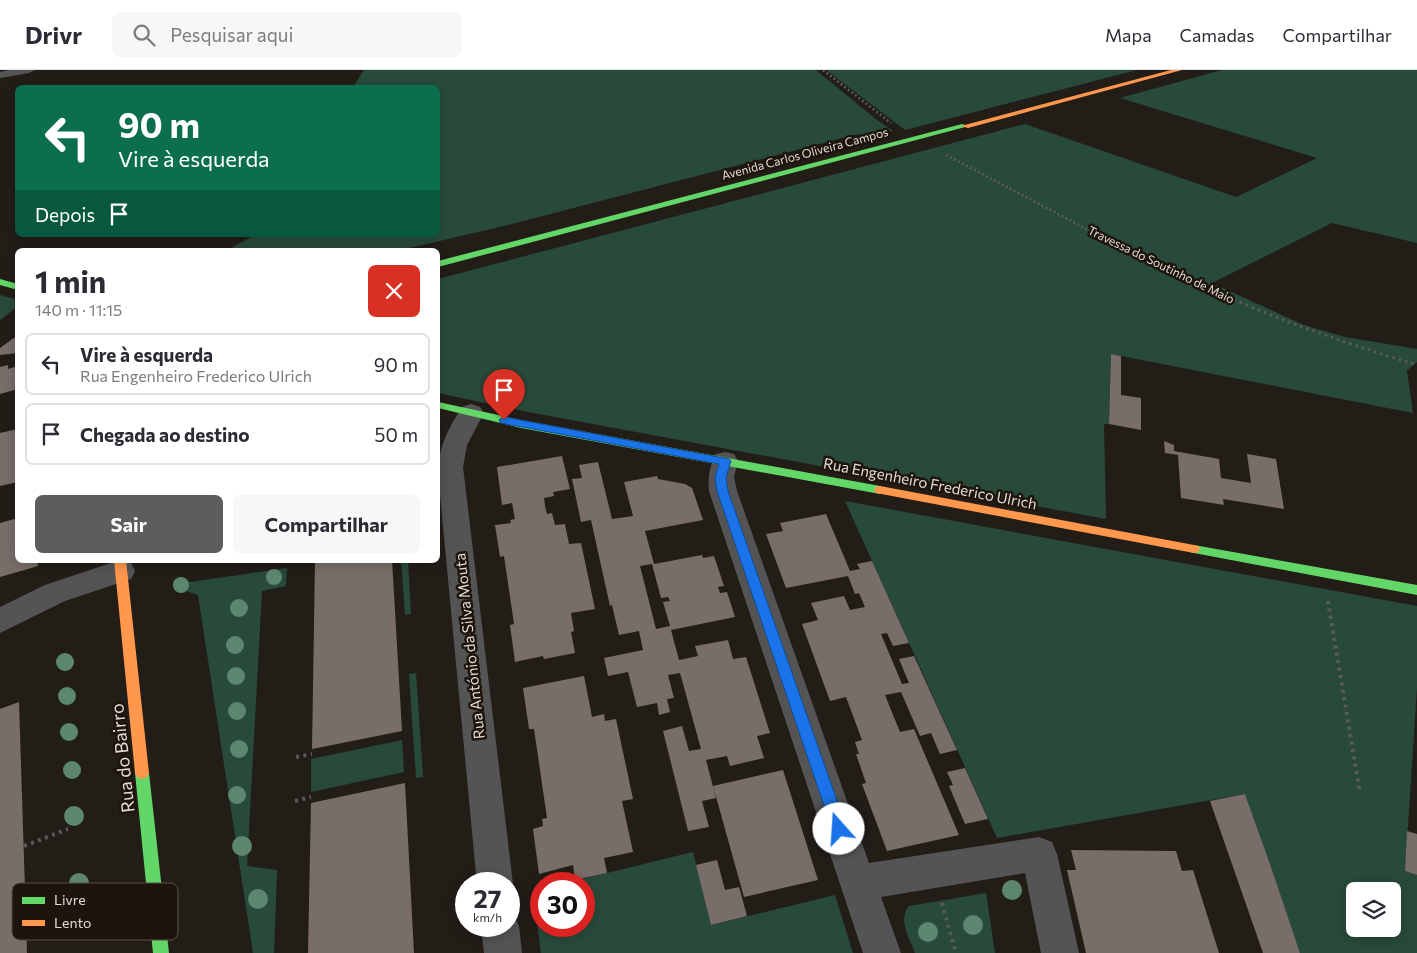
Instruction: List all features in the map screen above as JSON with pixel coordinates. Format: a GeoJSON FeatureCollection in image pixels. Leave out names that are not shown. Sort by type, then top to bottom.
{"type":"FeatureCollection","features":[{"type":"Feature","properties":{"kind":"street","name":"Avenida Carlos Oliveira Campos"},"geometry":{"type":"LineString","coordinates":[[440,263],[1179,70]]}},
{"type":"Feature","properties":{"kind":"street"},"geometry":{"type":"LineString","coordinates":[[0,282],[15,286]]}},
{"type":"Feature","properties":{"kind":"street","name":"Rua Engenheiro Frederico Ulrich"},"geometry":{"type":"LineString","coordinates":[[440,405],[725,461],[1417,590]]}},
{"type":"Feature","properties":{"kind":"street","name":"Rua António da Silva Mouta"},"geometry":{"type":"LineString","coordinates":[[471,413],[456,439],[450,458],[450,467],[494,872]]}},
{"type":"Feature","properties":{"kind":"street"},"geometry":{"type":"LineString","coordinates":[[725,461],[721,477],[723,491],[882,953]]}},
{"type":"Feature","properties":{"kind":"street"},"geometry":{"type":"LineString","coordinates":[[0,621],[55,593],[120,566]]}},
{"type":"Feature","properties":{"kind":"street","name":"Rua do Bairro"},"geometry":{"type":"LineString","coordinates":[[120,566],[154,883]]}},
{"type":"Feature","properties":{"kind":"street"},"geometry":{"type":"LineString","coordinates":[[858,883],[1039,854],[1060,953]]}},
{"type":"Feature","properties":{"kind":"street"},"geometry":{"type":"LineString","coordinates":[[501,937],[503,953]]}},
{"type":"Feature","properties":{"kind":"street","name":"Rua do Bairro"},"geometry":{"type":"LineString","coordinates":[[160,940],[161,953]]}},
{"type":"Feature","properties":{"kind":"lane"},"geometry":{"type":"LineString","coordinates":[[0,75],[29,70]]}},
{"type":"Feature","properties":{"kind":"path","name":"Travessa do Soutinho de Maio"},"geometry":{"type":"LineString","coordinates":[[823,70],[899,129],[1138,256],[1247,306],[1329,338],[1417,365]]}},
{"type":"Feature","properties":{"kind":"path"},"geometry":{"type":"LineString","coordinates":[[1322,572],[1360,793]]}},
{"type":"Feature","properties":{"kind":"path"},"geometry":{"type":"LineString","coordinates":[[296,758],[312,754]]}},
{"type":"Feature","properties":{"kind":"path"},"geometry":{"type":"LineString","coordinates":[[295,801],[311,797]]}},
{"type":"Feature","properties":{"kind":"path"},"geometry":{"type":"LineString","coordinates":[[24,846],[68,829]]}},
{"type":"Feature","properties":{"kind":"path"},"geometry":{"type":"LineString","coordinates":[[942,900],[956,953]]}},
{"type":"Feature","properties":{"kind":"green space"},"geometry":{"type":"Polygon","coordinates":[[[364,70],[816,70],[893,131],[854,135],[508,225],[410,248],[231,248],[251,237],[440,237],[440,85],[354,85],[364,70]]]}},
{"type":"Feature","properties":{"kind":"green space"},"geometry":{"type":"Polygon","coordinates":[[[826,70],[1137,70],[905,130],[826,70]]]}},
{"type":"Feature","properties":{"kind":"green space"},"geometry":{"type":"Polygon","coordinates":[[[1222,70],[1417,70],[1417,243],[1332,223],[1212,283],[1304,325],[1345,337],[1417,349],[1417,362],[1407,371],[1413,413],[1111,354],[1109,424],[1104,424],[1106,519],[523,411],[440,393],[440,278],[1025,124],[1236,197],[1317,158],[1120,98],[1222,70]]]}},
{"type":"Feature","properties":{"kind":"green space"},"geometry":{"type":"Polygon","coordinates":[[[0,295],[15,299],[15,309],[0,320],[0,295]]]}},
{"type":"Feature","properties":{"kind":"green space"},"geometry":{"type":"Polygon","coordinates":[[[845,501],[1417,606],[1417,688],[1405,871],[1417,875],[1417,953],[1300,953],[1245,794],[997,838],[845,501]]]}},
{"type":"Feature","properties":{"kind":"green space"},"geometry":{"type":"Polygon","coordinates":[[[401,563],[408,563],[411,614],[405,615],[401,563]]]}},
{"type":"Feature","properties":{"kind":"green space"},"geometry":{"type":"Polygon","coordinates":[[[287,568],[286,586],[262,591],[247,866],[277,870],[274,953],[253,953],[198,595],[179,589],[178,586],[183,583],[287,568]]]}},
{"type":"Feature","properties":{"kind":"green space"},"geometry":{"type":"Polygon","coordinates":[[[416,673],[423,777],[416,778],[409,674],[416,673]]]}},
{"type":"Feature","properties":{"kind":"green space"},"geometry":{"type":"Polygon","coordinates":[[[402,740],[404,772],[311,792],[311,759],[402,740]]]}},
{"type":"Feature","properties":{"kind":"green space"},"geometry":{"type":"Polygon","coordinates":[[[693,852],[711,925],[835,895],[853,953],[541,953],[539,937],[595,937],[595,876],[693,852]]]}},
{"type":"Feature","properties":{"kind":"green space"},"geometry":{"type":"Polygon","coordinates":[[[986,893],[995,953],[915,953],[904,923],[904,917],[909,906],[986,893]]]}},
{"type":"Feature","properties":{"kind":"building"},"geometry":{"type":"Polygon","coordinates":[[[15,337],[15,353],[0,355],[0,348],[15,337]]]}},
{"type":"Feature","properties":{"kind":"building"},"geometry":{"type":"Polygon","coordinates":[[[1111,354],[1121,356],[1121,395],[1141,398],[1141,430],[1109,424],[1111,354]]]}},
{"type":"Feature","properties":{"kind":"building"},"geometry":{"type":"Polygon","coordinates":[[[8,365],[8,369],[15,367],[15,390],[0,394],[0,367],[8,365]]]}},
{"type":"Feature","properties":{"kind":"building"},"geometry":{"type":"Polygon","coordinates":[[[15,430],[15,483],[0,486],[0,433],[15,430]]]}},
{"type":"Feature","properties":{"kind":"building"},"geometry":{"type":"Polygon","coordinates":[[[1164,441],[1174,445],[1174,451],[1219,459],[1221,478],[1251,483],[1247,454],[1276,459],[1284,509],[1223,499],[1224,505],[1181,498],[1178,455],[1165,453],[1164,441]]]}},
{"type":"Feature","properties":{"kind":"building"},"geometry":{"type":"Polygon","coordinates":[[[562,456],[570,489],[553,492],[554,496],[544,498],[545,506],[547,514],[552,513],[555,525],[565,524],[569,544],[581,543],[595,609],[571,613],[574,631],[571,632],[575,653],[544,659],[543,656],[515,662],[510,625],[514,624],[504,556],[500,557],[495,525],[511,523],[510,520],[515,519],[512,503],[502,505],[497,467],[562,456]]]}},
{"type":"Feature","properties":{"kind":"building"},"geometry":{"type":"Polygon","coordinates":[[[598,462],[612,519],[633,516],[624,482],[657,476],[658,479],[685,484],[692,488],[703,520],[645,531],[654,564],[702,555],[703,558],[714,556],[724,586],[718,587],[720,593],[727,592],[735,617],[671,630],[679,660],[698,656],[695,646],[728,640],[733,659],[746,657],[770,733],[757,736],[764,758],[730,766],[727,756],[706,760],[716,798],[702,801],[709,827],[688,831],[663,731],[682,726],[689,751],[701,749],[680,673],[668,675],[674,698],[667,699],[670,712],[659,715],[657,703],[637,707],[628,672],[608,676],[604,658],[643,650],[639,631],[619,635],[612,605],[610,606],[591,520],[581,522],[572,479],[582,478],[579,465],[598,462]],[[652,564],[640,566],[656,629],[670,626],[663,602],[670,601],[668,597],[661,598],[652,564]]]}},
{"type":"Feature","properties":{"kind":"building"},"geometry":{"type":"Polygon","coordinates":[[[826,514],[850,571],[860,569],[857,564],[872,561],[909,643],[893,646],[887,633],[881,634],[902,684],[909,683],[899,659],[914,656],[957,750],[940,754],[931,733],[920,736],[901,692],[885,695],[900,732],[914,729],[959,835],[887,851],[862,784],[866,783],[856,754],[859,754],[855,742],[862,740],[846,697],[830,701],[802,624],[818,620],[811,603],[844,596],[850,610],[865,607],[859,593],[855,594],[848,576],[786,588],[766,534],[783,531],[780,523],[826,514]]]}},
{"type":"Feature","properties":{"kind":"building"},"geometry":{"type":"Polygon","coordinates":[[[15,519],[15,563],[38,563],[38,566],[0,577],[0,523],[15,519]]]}},
{"type":"Feature","properties":{"kind":"building"},"geometry":{"type":"Polygon","coordinates":[[[315,563],[392,563],[402,731],[312,749],[315,563]]]}},
{"type":"Feature","properties":{"kind":"building"},"geometry":{"type":"Polygon","coordinates":[[[584,676],[592,717],[604,714],[605,721],[616,719],[633,799],[622,801],[633,852],[604,858],[607,873],[595,876],[595,872],[574,872],[573,865],[547,872],[539,872],[533,829],[543,826],[542,819],[547,818],[534,729],[529,729],[523,688],[584,676]]]}},
{"type":"Feature","properties":{"kind":"building"},"geometry":{"type":"Polygon","coordinates":[[[19,702],[25,883],[12,883],[12,940],[27,940],[27,953],[0,953],[0,709],[19,702]]]}},
{"type":"Feature","properties":{"kind":"building"},"geometry":{"type":"Polygon","coordinates":[[[965,768],[988,819],[965,824],[949,786],[953,785],[947,772],[965,768]]]}},
{"type":"Feature","properties":{"kind":"building"},"geometry":{"type":"Polygon","coordinates":[[[783,770],[818,880],[744,897],[713,786],[783,770]]]}},
{"type":"Feature","properties":{"kind":"building"},"geometry":{"type":"Polygon","coordinates":[[[405,783],[414,953],[308,953],[311,803],[405,783]]]}},
{"type":"Feature","properties":{"kind":"building"},"geometry":{"type":"Polygon","coordinates":[[[1245,794],[1300,953],[1263,953],[1210,801],[1245,794]]]}},
{"type":"Feature","properties":{"kind":"building"},"geometry":{"type":"Polygon","coordinates":[[[1407,831],[1417,834],[1417,875],[1405,871],[1407,831]]]}},
{"type":"Feature","properties":{"kind":"building"},"geometry":{"type":"Polygon","coordinates":[[[1071,850],[1176,851],[1182,871],[1193,870],[1219,953],[1086,953],[1067,870],[1076,870],[1071,850]]]}},
{"type":"Feature","properties":{"kind":"building"},"geometry":{"type":"Polygon","coordinates":[[[717,860],[725,890],[739,887],[747,916],[711,925],[696,865],[717,860]]]}},
{"type":"Feature","properties":{"kind":"traffic: fast"},"geometry":{"type":"LineString","coordinates":[[440,263],[965,126]]}},
{"type":"Feature","properties":{"kind":"traffic: fast"},"geometry":{"type":"LineString","coordinates":[[0,282],[15,286]]}},
{"type":"Feature","properties":{"kind":"traffic: fast"},"geometry":{"type":"LineString","coordinates":[[440,405],[521,424],[880,490]]}},
{"type":"Feature","properties":{"kind":"traffic: fast"},"geometry":{"type":"LineString","coordinates":[[1194,549],[1417,590]]}},
{"type":"Feature","properties":{"kind":"traffic: fast"},"geometry":{"type":"LineString","coordinates":[[142,773],[154,883]]}},
{"type":"Feature","properties":{"kind":"traffic: fast"},"geometry":{"type":"LineString","coordinates":[[160,940],[161,953]]}},
{"type":"Feature","properties":{"kind":"traffic: slow"},"geometry":{"type":"LineString","coordinates":[[965,126],[1179,70]]}},
{"type":"Feature","properties":{"kind":"traffic: slow"},"geometry":{"type":"LineString","coordinates":[[880,490],[1194,549]]}},
{"type":"Feature","properties":{"kind":"traffic: slow"},"geometry":{"type":"LineString","coordinates":[[120,563],[142,773]]}},
{"type":"Feature","properties":{"kind":"route"},"geometry":{"type":"LineString","coordinates":[[504,420],[725,461],[720,484],[839,829]]}}]}
